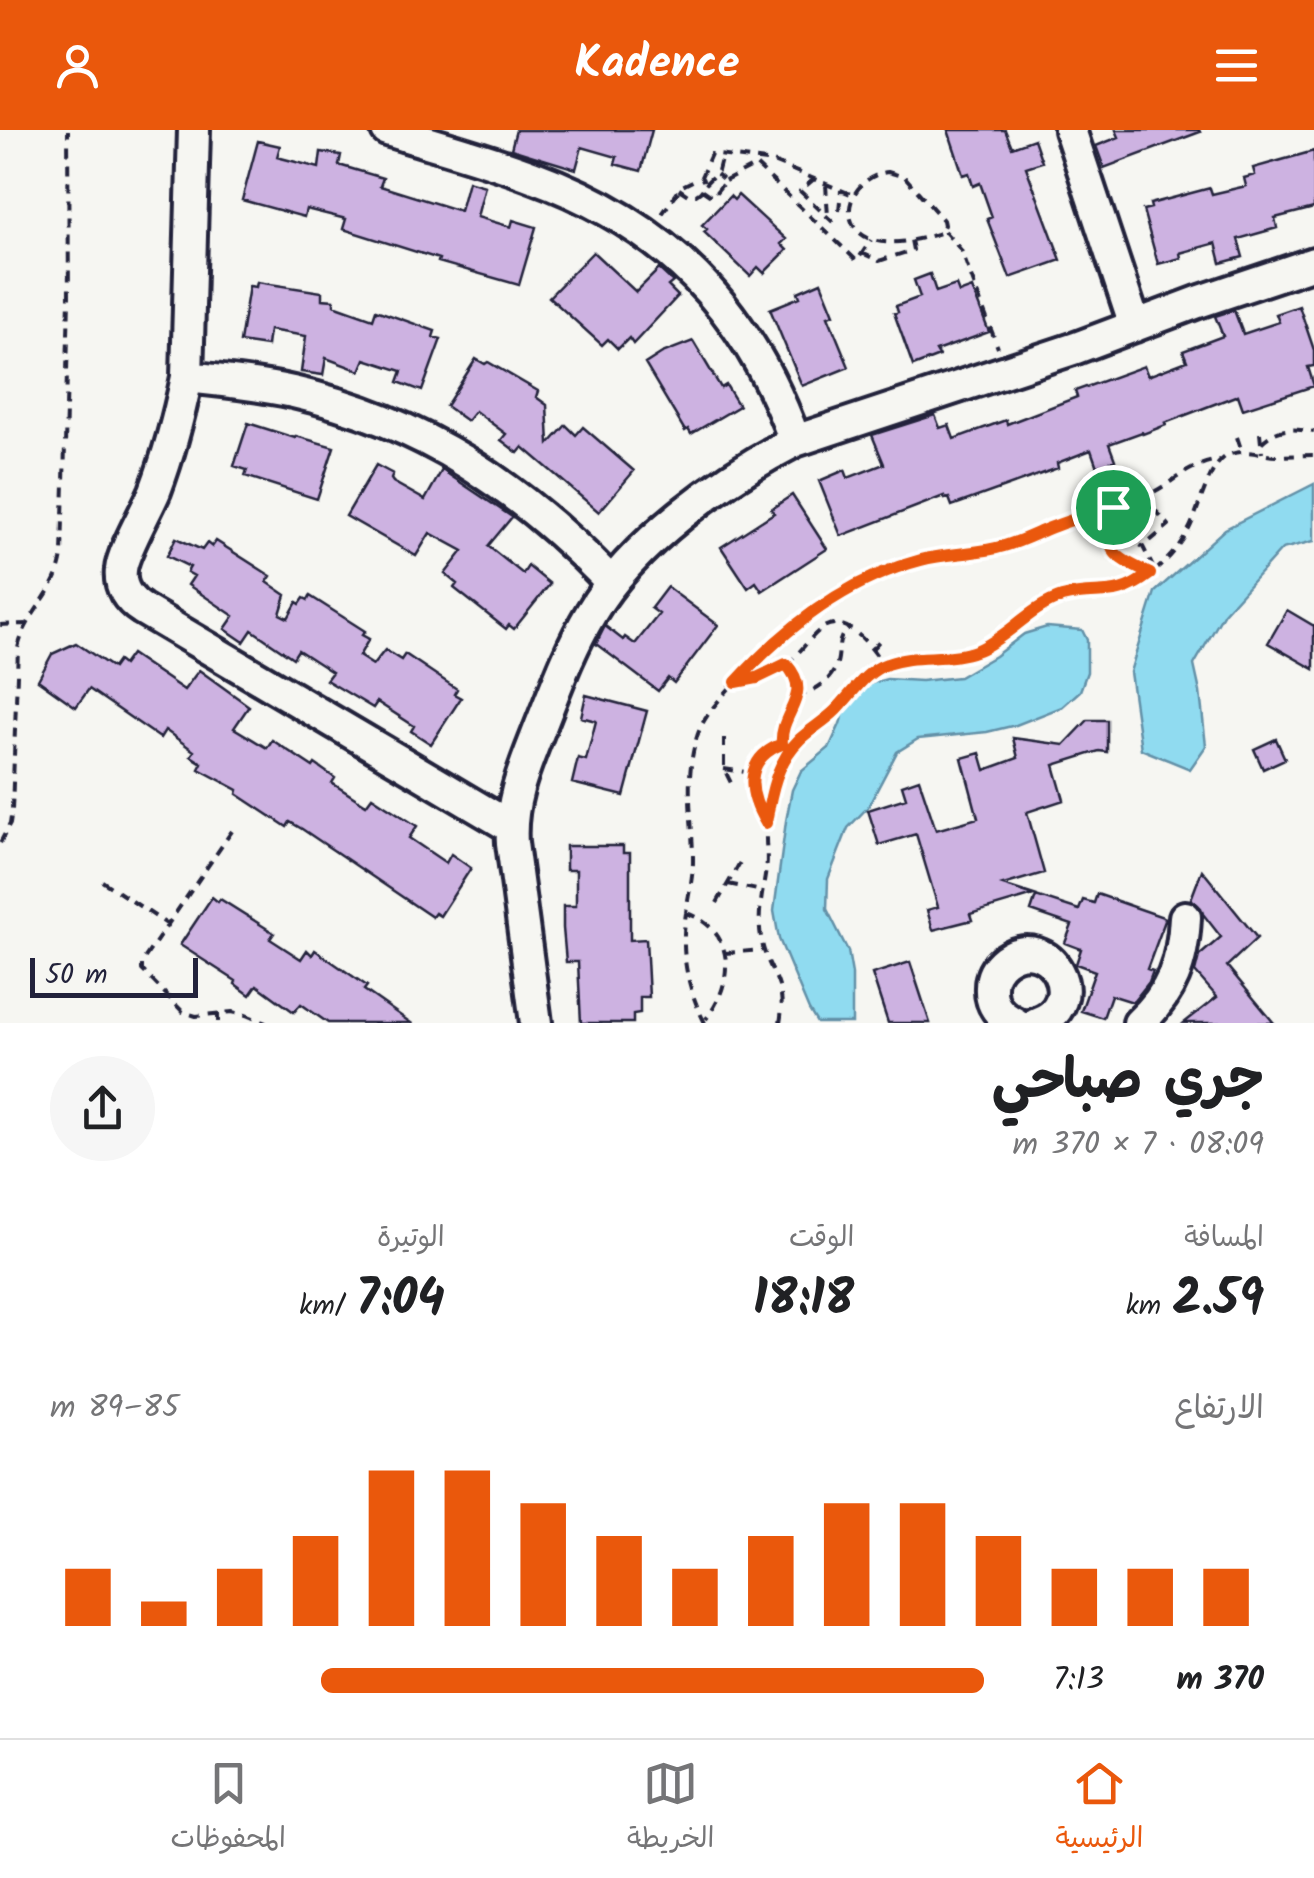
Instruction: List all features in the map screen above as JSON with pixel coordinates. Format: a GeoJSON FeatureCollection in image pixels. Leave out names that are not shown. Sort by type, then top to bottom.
{"type":"FeatureCollection","features":[{"type":"Feature","properties":{"kind":"street"},"geometry":{"type":"LineString","coordinates":[[194,130],[187,377],[162,472],[122,562],[121,580],[128,597],[142,609],[511,827]]}},
{"type":"Feature","properties":{"kind":"street"},"geometry":{"type":"LineString","coordinates":[[387,130],[530,175],[592,202],[648,236],[706,285],[729,313],[768,374],[795,441]]}},
{"type":"Feature","properties":{"kind":"street"},"geometry":{"type":"LineString","coordinates":[[1070,130],[1135,326]]}},
{"type":"Feature","properties":{"kind":"street"},"geometry":{"type":"LineString","coordinates":[[536,1023],[511,827],[515,796],[576,638],[611,582],[640,552],[708,496],[795,441],[1314,263]]}},
{"type":"Feature","properties":{"kind":"street"},"geometry":{"type":"LineString","coordinates":[[187,377],[294,392],[346,406],[429,441],[491,477],[534,508],[611,582]]}},
{"type":"Feature","properties":{"kind":"street"},"geometry":{"type":"LineString","coordinates":[[1139,1023],[1157,1007],[1176,974],[1185,918]]}},
{"type":"Feature","properties":{"kind":"street"},"geometry":{"type":"LineString","coordinates":[[1015,1023],[994,1006],[990,993],[998,966],[1023,953],[1050,960],[1059,971],[1062,999],[1053,1019]]}},
{"type":"Feature","properties":{"kind":"path"},"geometry":{"type":"LineString","coordinates":[[0,842],[10,824],[12,810],[18,648],[26,624],[52,589],[62,554],[69,299],[68,130]]}},
{"type":"Feature","properties":{"kind":"path"},"geometry":{"type":"LineString","coordinates":[[853,195],[774,162],[722,155],[711,154],[701,176],[703,187],[712,197],[725,181],[756,165],[857,261],[871,240]]}},
{"type":"Feature","properties":{"kind":"path"},"geometry":{"type":"LineString","coordinates":[[679,189],[692,196],[717,174],[722,155]]}},
{"type":"Feature","properties":{"kind":"path"},"geometry":{"type":"LineString","coordinates":[[943,230],[911,240],[871,240],[857,229],[850,204],[857,187],[871,176],[888,172],[904,176],[940,216],[943,230],[960,250],[1006,371]]}},
{"type":"Feature","properties":{"kind":"path"},"geometry":{"type":"LineString","coordinates":[[717,174],[725,181]]}},
{"type":"Feature","properties":{"kind":"path"},"geometry":{"type":"LineString","coordinates":[[648,236],[679,189],[701,176]]}},
{"type":"Feature","properties":{"kind":"path"},"geometry":{"type":"LineString","coordinates":[[814,179],[800,192],[837,226]]}},
{"type":"Feature","properties":{"kind":"path"},"geometry":{"type":"LineString","coordinates":[[826,184],[828,217]]}},
{"type":"Feature","properties":{"kind":"path"},"geometry":{"type":"LineString","coordinates":[[839,212],[841,190]]}},
{"type":"Feature","properties":{"kind":"path"},"geometry":{"type":"LineString","coordinates":[[816,195],[818,208]]}},
{"type":"Feature","properties":{"kind":"path"},"geometry":{"type":"LineString","coordinates":[[827,203],[840,204]]}},
{"type":"Feature","properties":{"kind":"path"},"geometry":{"type":"LineString","coordinates":[[862,253],[879,261],[913,250],[911,240]]}},
{"type":"Feature","properties":{"kind":"path"},"geometry":{"type":"LineString","coordinates":[[901,241],[903,253]]}},
{"type":"Feature","properties":{"kind":"path"},"geometry":{"type":"LineString","coordinates":[[891,242],[894,256]]}},
{"type":"Feature","properties":{"kind":"path"},"geometry":{"type":"LineString","coordinates":[[1261,443],[1276,432],[1289,429],[1314,432]]}},
{"type":"Feature","properties":{"kind":"path"},"geometry":{"type":"LineString","coordinates":[[1260,432],[1262,454]]}},
{"type":"Feature","properties":{"kind":"path"},"geometry":{"type":"LineString","coordinates":[[1237,437],[1242,452]]}},
{"type":"Feature","properties":{"kind":"path"},"geometry":{"type":"LineString","coordinates":[[705,1022],[691,995],[684,954],[693,865],[688,801],[692,754],[708,713],[768,648],[845,592],[917,561],[1007,545],[1149,494],[1199,464],[1230,454],[1314,455]]}},
{"type":"Feature","properties":{"kind":"path"},"geometry":{"type":"LineString","coordinates":[[780,1023],[783,1008],[779,981],[760,934],[762,891],[767,862],[766,823],[777,774],[796,744],[834,712],[865,677],[883,665],[901,659],[968,653],[995,641],[1048,602],[1122,590],[1152,572],[1179,546],[1220,460]]}},
{"type":"Feature","properties":{"kind":"path"},"geometry":{"type":"LineString","coordinates":[[1113,507],[1110,547],[1120,559],[1152,572]]}},
{"type":"Feature","properties":{"kind":"path"},"geometry":{"type":"LineString","coordinates":[[1110,547],[1157,512],[1169,525],[1143,547]]}},
{"type":"Feature","properties":{"kind":"path"},"geometry":{"type":"LineString","coordinates":[[1125,536],[1143,547],[1152,572]]}},
{"type":"Feature","properties":{"kind":"path"},"geometry":{"type":"LineString","coordinates":[[0,625],[26,624]]}},
{"type":"Feature","properties":{"kind":"path"},"geometry":{"type":"LineString","coordinates":[[736,682],[757,678],[786,664],[823,627],[836,624],[849,628],[883,665]]}},
{"type":"Feature","properties":{"kind":"path"},"geometry":{"type":"LineString","coordinates":[[798,697],[820,687],[832,675],[839,639],[849,628]]}},
{"type":"Feature","properties":{"kind":"path"},"geometry":{"type":"LineString","coordinates":[[872,649],[882,638]]}},
{"type":"Feature","properties":{"kind":"path"},"geometry":{"type":"LineString","coordinates":[[782,744],[782,727],[798,697],[796,679],[786,664]]}},
{"type":"Feature","properties":{"kind":"path"},"geometry":{"type":"LineString","coordinates":[[724,738],[724,769],[732,785]]}},
{"type":"Feature","properties":{"kind":"path"},"geometry":{"type":"LineString","coordinates":[[766,823],[755,800],[752,773],[764,754],[782,744],[796,744]]}},
{"type":"Feature","properties":{"kind":"path"},"geometry":{"type":"LineString","coordinates":[[724,769],[752,773]]}},
{"type":"Feature","properties":{"kind":"path"},"geometry":{"type":"LineString","coordinates":[[232,831],[142,962],[142,970],[183,1012],[196,1016],[218,1012],[246,1015],[266,1023]]}},
{"type":"Feature","properties":{"kind":"path"},"geometry":{"type":"LineString","coordinates":[[717,903],[743,857]]}},
{"type":"Feature","properties":{"kind":"path"},"geometry":{"type":"LineString","coordinates":[[102,881],[168,925]]}},
{"type":"Feature","properties":{"kind":"path"},"geometry":{"type":"LineString","coordinates":[[728,884],[762,891]]}},
{"type":"Feature","properties":{"kind":"path"},"geometry":{"type":"LineString","coordinates":[[686,913],[711,926],[725,954],[720,995],[705,1022]]}},
{"type":"Feature","properties":{"kind":"path"},"geometry":{"type":"LineString","coordinates":[[725,954],[764,950]]}},
{"type":"Feature","properties":{"kind":"path"},"geometry":{"type":"LineString","coordinates":[[218,1012],[218,1023]]}},
{"type":"Feature","properties":{"kind":"water"},"geometry":{"type":"Polygon","coordinates":[[[1314,484],[1314,541],[1282,549],[1224,613],[1194,665],[1206,746],[1190,769],[1141,749],[1130,672],[1155,592],[1225,529],[1314,484]]]}},
{"type":"Feature","properties":{"kind":"water"},"geometry":{"type":"Polygon","coordinates":[[[1047,627],[1082,630],[1087,640],[1087,672],[1080,691],[1062,707],[1016,725],[918,739],[897,752],[868,807],[848,828],[828,879],[827,909],[848,951],[852,1023],[817,1023],[779,939],[774,911],[786,821],[792,790],[801,771],[829,748],[846,703],[864,685],[887,679],[959,677],[1024,634],[1047,627]]]}},
{"type":"Feature","properties":{"kind":"building"},"geometry":{"type":"Polygon","coordinates":[[[516,130],[652,130],[641,171],[615,164],[617,157],[582,147],[576,169],[511,149],[516,130]]]}},
{"type":"Feature","properties":{"kind":"building"},"geometry":{"type":"Polygon","coordinates":[[[948,130],[1005,130],[1012,147],[1034,139],[1042,162],[1026,167],[1061,260],[1010,278],[987,219],[992,217],[980,183],[973,186],[969,173],[963,175],[948,130]]]}},
{"type":"Feature","properties":{"kind":"building"},"geometry":{"type":"Polygon","coordinates":[[[1116,130],[1200,132],[1104,168],[1096,146],[1119,137],[1116,130]]]}},
{"type":"Feature","properties":{"kind":"building"},"geometry":{"type":"Polygon","coordinates":[[[258,141],[280,146],[277,157],[319,168],[321,152],[341,155],[339,165],[383,178],[380,186],[460,211],[468,181],[485,186],[477,217],[511,227],[513,220],[536,227],[519,285],[343,229],[346,219],[306,209],[304,217],[242,200],[258,141]]]}},
{"type":"Feature","properties":{"kind":"building"},"geometry":{"type":"Polygon","coordinates":[[[1314,151],[1314,208],[1275,218],[1277,228],[1238,239],[1243,257],[1221,263],[1216,243],[1158,264],[1143,210],[1151,208],[1150,204],[1210,188],[1212,194],[1246,186],[1244,178],[1255,175],[1253,168],[1314,151]]]}},
{"type":"Feature","properties":{"kind":"building"},"geometry":{"type":"Polygon","coordinates":[[[738,195],[786,239],[781,244],[787,250],[764,273],[758,267],[750,276],[704,232],[707,229],[702,225],[730,196],[734,200],[738,195]]]}},
{"type":"Feature","properties":{"kind":"building"},"geometry":{"type":"Polygon","coordinates":[[[593,252],[636,292],[659,269],[673,282],[668,286],[678,296],[633,344],[629,338],[618,349],[608,339],[602,345],[549,297],[593,252]]]}},
{"type":"Feature","properties":{"kind":"building"},"geometry":{"type":"Polygon","coordinates":[[[930,274],[936,292],[956,285],[959,293],[972,288],[989,332],[936,351],[939,356],[913,366],[894,313],[898,312],[896,306],[920,297],[914,280],[930,274]]]}},
{"type":"Feature","properties":{"kind":"building"},"geometry":{"type":"Polygon","coordinates":[[[257,282],[322,292],[322,299],[334,300],[334,305],[373,319],[376,310],[435,331],[433,337],[441,339],[422,391],[398,382],[402,371],[365,359],[360,371],[326,358],[323,375],[301,372],[306,336],[269,330],[267,346],[240,342],[249,286],[256,287],[257,282]]]}},
{"type":"Feature","properties":{"kind":"building"},"geometry":{"type":"Polygon","coordinates":[[[821,282],[834,314],[828,316],[849,367],[802,386],[770,309],[800,297],[798,292],[821,282]]]}},
{"type":"Feature","properties":{"kind":"building"},"geometry":{"type":"Polygon","coordinates":[[[1299,306],[1314,350],[1314,366],[1308,367],[1314,386],[1243,409],[1238,395],[1109,444],[1115,460],[1097,467],[1091,450],[1057,463],[1058,468],[952,506],[944,496],[841,536],[819,481],[845,470],[848,478],[884,464],[872,435],[935,415],[940,428],[949,425],[954,439],[1006,420],[1007,424],[1077,397],[1075,391],[1144,366],[1148,376],[1187,361],[1183,351],[1223,336],[1215,316],[1234,310],[1243,334],[1279,322],[1276,314],[1299,306]]]}},
{"type":"Feature","properties":{"kind":"building"},"geometry":{"type":"Polygon","coordinates":[[[693,341],[721,388],[726,385],[739,406],[691,434],[688,429],[685,431],[645,364],[693,341]]]}},
{"type":"Feature","properties":{"kind":"building"},"geometry":{"type":"Polygon","coordinates":[[[476,359],[538,391],[536,397],[547,405],[549,444],[566,425],[576,435],[583,427],[634,471],[599,512],[523,447],[518,453],[501,440],[506,434],[475,411],[467,421],[446,406],[476,359]]]}},
{"type":"Feature","properties":{"kind":"building"},"geometry":{"type":"Polygon","coordinates":[[[248,423],[334,447],[317,499],[245,476],[247,470],[234,466],[248,423]]]}},
{"type":"Feature","properties":{"kind":"building"},"geometry":{"type":"Polygon","coordinates":[[[376,465],[393,474],[393,482],[425,500],[442,470],[512,517],[488,546],[523,574],[528,566],[550,584],[514,629],[509,625],[506,629],[454,588],[457,584],[445,574],[463,551],[430,533],[416,556],[346,516],[376,465]]]}},
{"type":"Feature","properties":{"kind":"building"},"geometry":{"type":"Polygon","coordinates":[[[792,495],[827,549],[762,591],[756,582],[748,588],[721,547],[774,513],[771,509],[792,495]]]}},
{"type":"Feature","properties":{"kind":"building"},"geometry":{"type":"Polygon","coordinates":[[[176,538],[202,550],[207,543],[212,547],[216,541],[271,576],[267,582],[286,595],[280,614],[288,618],[297,602],[300,604],[310,596],[365,631],[362,635],[369,639],[359,656],[373,665],[385,650],[401,660],[405,654],[457,689],[454,694],[461,698],[431,744],[411,731],[414,726],[377,702],[373,708],[326,680],[332,672],[298,650],[293,658],[252,630],[244,642],[225,629],[234,616],[188,585],[194,576],[187,572],[190,567],[167,556],[176,538]]]}},
{"type":"Feature","properties":{"kind":"building"},"geometry":{"type":"Polygon","coordinates":[[[667,587],[718,625],[674,683],[668,678],[658,691],[596,644],[605,626],[635,644],[659,614],[651,608],[667,587]]]}},
{"type":"Feature","properties":{"kind":"building"},"geometry":{"type":"Polygon","coordinates":[[[1287,610],[1314,626],[1314,669],[1268,643],[1287,610]]]}},
{"type":"Feature","properties":{"kind":"building"},"geometry":{"type":"Polygon","coordinates":[[[76,643],[113,668],[118,661],[123,665],[131,654],[184,690],[199,670],[249,706],[234,728],[267,748],[272,740],[313,767],[315,764],[335,778],[332,783],[366,805],[372,797],[417,826],[409,838],[446,863],[451,854],[471,868],[440,916],[435,913],[432,917],[302,829],[290,822],[287,827],[237,794],[238,790],[199,769],[202,763],[191,756],[194,751],[165,730],[160,738],[89,689],[76,707],[38,680],[52,654],[76,643]]]}},
{"type":"Feature","properties":{"kind":"building"},"geometry":{"type":"Polygon","coordinates":[[[586,695],[647,711],[624,796],[572,783],[578,758],[586,760],[596,721],[581,717],[586,695]]]}},
{"type":"Feature","properties":{"kind":"building"},"geometry":{"type":"Polygon","coordinates":[[[1088,720],[1107,720],[1107,752],[1054,765],[1064,800],[1027,812],[1044,873],[1003,885],[1034,895],[970,914],[972,920],[933,930],[927,910],[938,907],[916,834],[879,845],[868,810],[906,798],[902,785],[919,779],[936,830],[978,818],[962,758],[980,753],[985,770],[1018,758],[1013,738],[1064,745],[1088,720]]]}},
{"type":"Feature","properties":{"kind":"building"},"geometry":{"type":"Polygon","coordinates":[[[1276,739],[1285,759],[1263,769],[1254,749],[1276,739]]]}},
{"type":"Feature","properties":{"kind":"building"},"geometry":{"type":"Polygon","coordinates":[[[566,846],[623,846],[623,853],[630,853],[630,940],[646,939],[649,997],[640,997],[640,1013],[633,1014],[633,1023],[581,1023],[578,962],[566,962],[563,928],[563,906],[576,906],[576,870],[566,870],[566,846]]]}},
{"type":"Feature","properties":{"kind":"building"},"geometry":{"type":"Polygon","coordinates":[[[1202,870],[1257,938],[1227,966],[1274,1023],[1184,1023],[1217,997],[1195,972],[1199,956],[1221,937],[1191,899],[1202,870]]]}},
{"type":"Feature","properties":{"kind":"building"},"geometry":{"type":"Polygon","coordinates":[[[1097,894],[1166,918],[1147,969],[1153,971],[1149,982],[1133,1002],[1111,995],[1103,1018],[1081,1011],[1095,971],[1076,964],[1081,949],[1065,943],[1072,925],[1031,911],[1036,896],[1079,910],[1083,900],[1094,903],[1097,894]]]}},
{"type":"Feature","properties":{"kind":"building"},"geometry":{"type":"Polygon","coordinates":[[[212,897],[274,933],[270,939],[301,959],[307,950],[312,955],[315,950],[411,1023],[328,1023],[301,1004],[294,1012],[257,985],[250,995],[236,981],[180,945],[212,897]]]}},
{"type":"Feature","properties":{"kind":"building"},"geometry":{"type":"Polygon","coordinates":[[[910,962],[930,1023],[888,1023],[872,974],[910,962]]]}},
{"type":"Feature","properties":{"kind":"route"},"geometry":{"type":"LineString","coordinates":[[1113,507],[1110,547],[1124,562],[1150,574],[1122,590],[1048,602],[995,641],[968,653],[901,659],[874,670],[792,748],[777,774],[766,823],[755,800],[752,773],[764,754],[782,744],[782,727],[798,697],[798,688],[786,664],[757,678],[736,682],[768,648],[845,592],[892,570],[940,556],[1007,545],[1113,507]]}}]}
